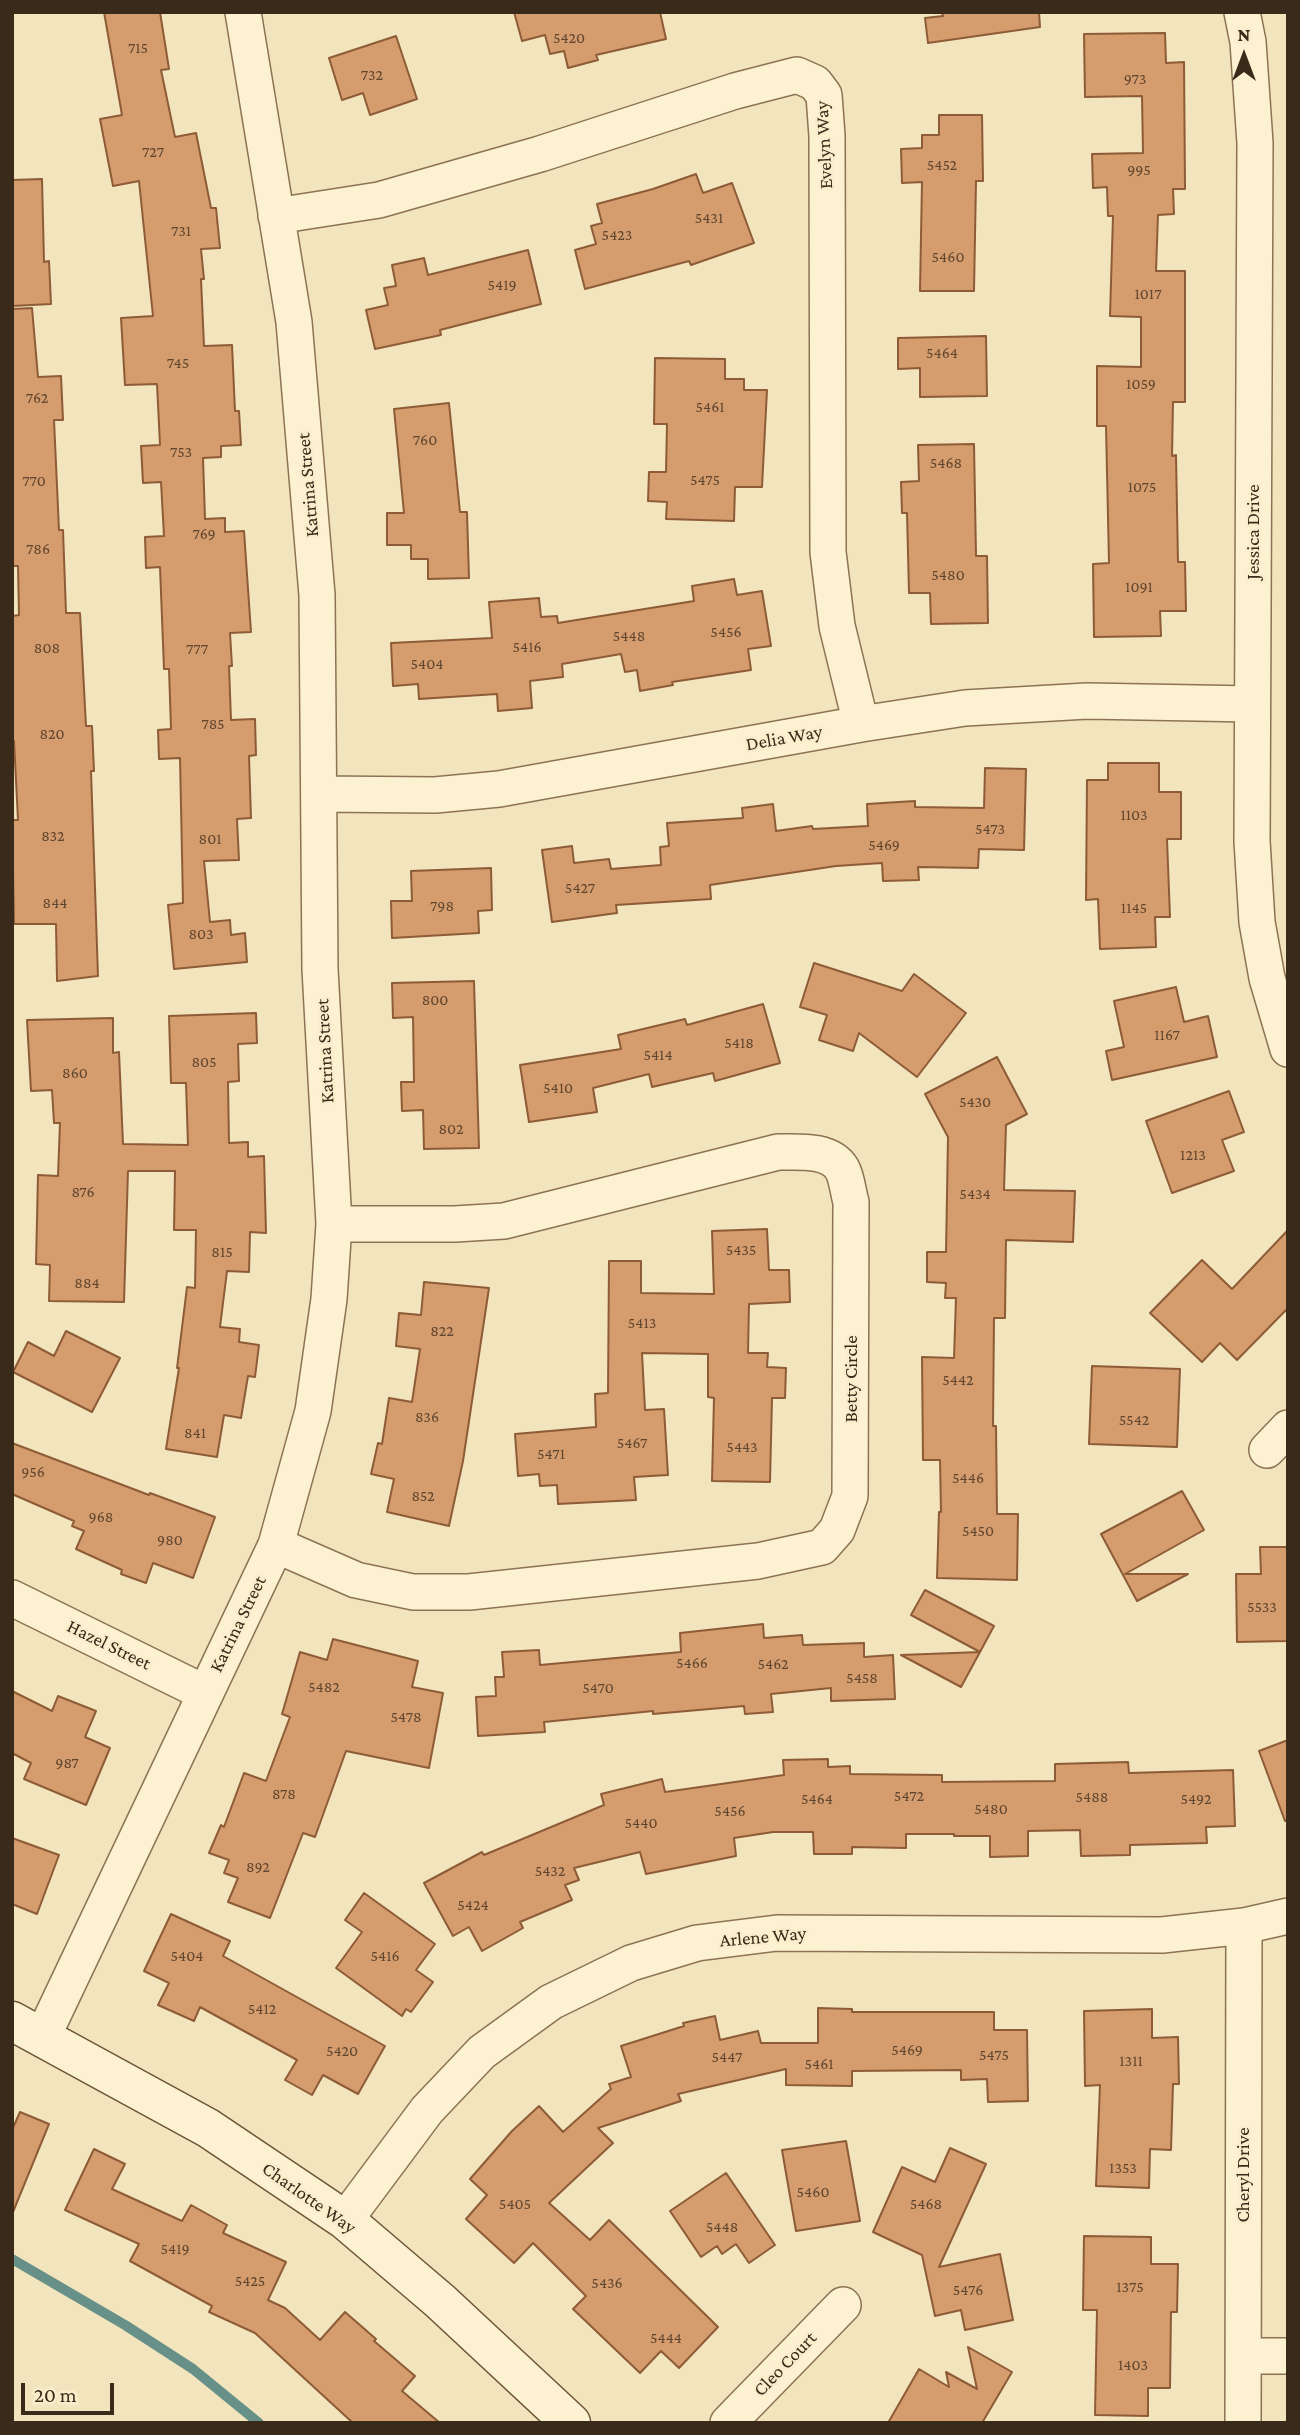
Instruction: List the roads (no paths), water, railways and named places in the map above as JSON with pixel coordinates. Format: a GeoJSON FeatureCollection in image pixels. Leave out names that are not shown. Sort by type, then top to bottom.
{"type":"FeatureCollection","features":[{"type":"Feature","properties":{"kind":"street","name":"Katrina Street"},"geometry":{"type":"LineString","coordinates":[[28,2029],[205,1693],[276,1545],[313,1411],[329,1299],[334,1224],[320,970],[317,595],[294,322],[243,12]]}},
{"type":"Feature","properties":{"kind":"street","name":"Jessica Drive"},"geometry":{"type":"LineString","coordinates":[[1241,12],[1248,43],[1255,143],[1252,841],[1257,922],[1277,975],[1288,1049]]}},
{"type":"Feature","properties":{"kind":"street","name":"Evelyn Way"},"geometry":{"type":"LineString","coordinates":[[276,216],[379,200],[540,154],[735,91],[797,75],[815,83],[824,96],[827,136],[828,552],[837,626],[862,724]]}},
{"type":"Feature","properties":{"kind":"street","name":"Delia Way"},"geometry":{"type":"LineString","coordinates":[[319,794],[435,795],[499,789],[965,708],[1087,701],[1252,704]]}},
{"type":"Feature","properties":{"kind":"street","name":"Betty Circle"},"geometry":{"type":"LineString","coordinates":[[276,1545],[356,1580],[413,1592],[468,1592],[758,1561],[822,1547],[837,1530],[850,1496],[851,1202],[843,1170],[833,1158],[808,1152],[778,1152],[504,1221],[455,1224],[334,1224]]}},
{"type":"Feature","properties":{"kind":"street","name":"Hazel Street"},"geometry":{"type":"LineString","coordinates":[[12,1598],[205,1693]]}},
{"type":"Feature","properties":{"kind":"street","name":"Arlene Way"},"geometry":{"type":"LineString","coordinates":[[345,2220],[427,2110],[482,2052],[551,2002],[631,1963],[696,1943],[777,1933],[1162,1935],[1244,1926],[1288,1916]]}},
{"type":"Feature","properties":{"kind":"street","name":"Cheryl Drive"},"geometry":{"type":"LineString","coordinates":[[1243,2423],[1244,1926]]}},
{"type":"Feature","properties":{"kind":"street","name":"Charlotte Way"},"geometry":{"type":"LineString","coordinates":[[28,2029],[208,2128],[345,2220],[440,2301],[571,2423]]}},
{"type":"Feature","properties":{"kind":"street","name":"Cleo Court"},"geometry":{"type":"LineString","coordinates":[[727,2423],[843,2305]]}},
{"type":"Feature","properties":{"kind":"street"},"geometry":{"type":"LineString","coordinates":[[1243,2356],[1288,2356]]}},
{"type":"Feature","properties":{"kind":"waterway"},"geometry":{"type":"LineString","coordinates":[[12,2259],[125,2325],[193,2369],[259,2423]]}}]}
